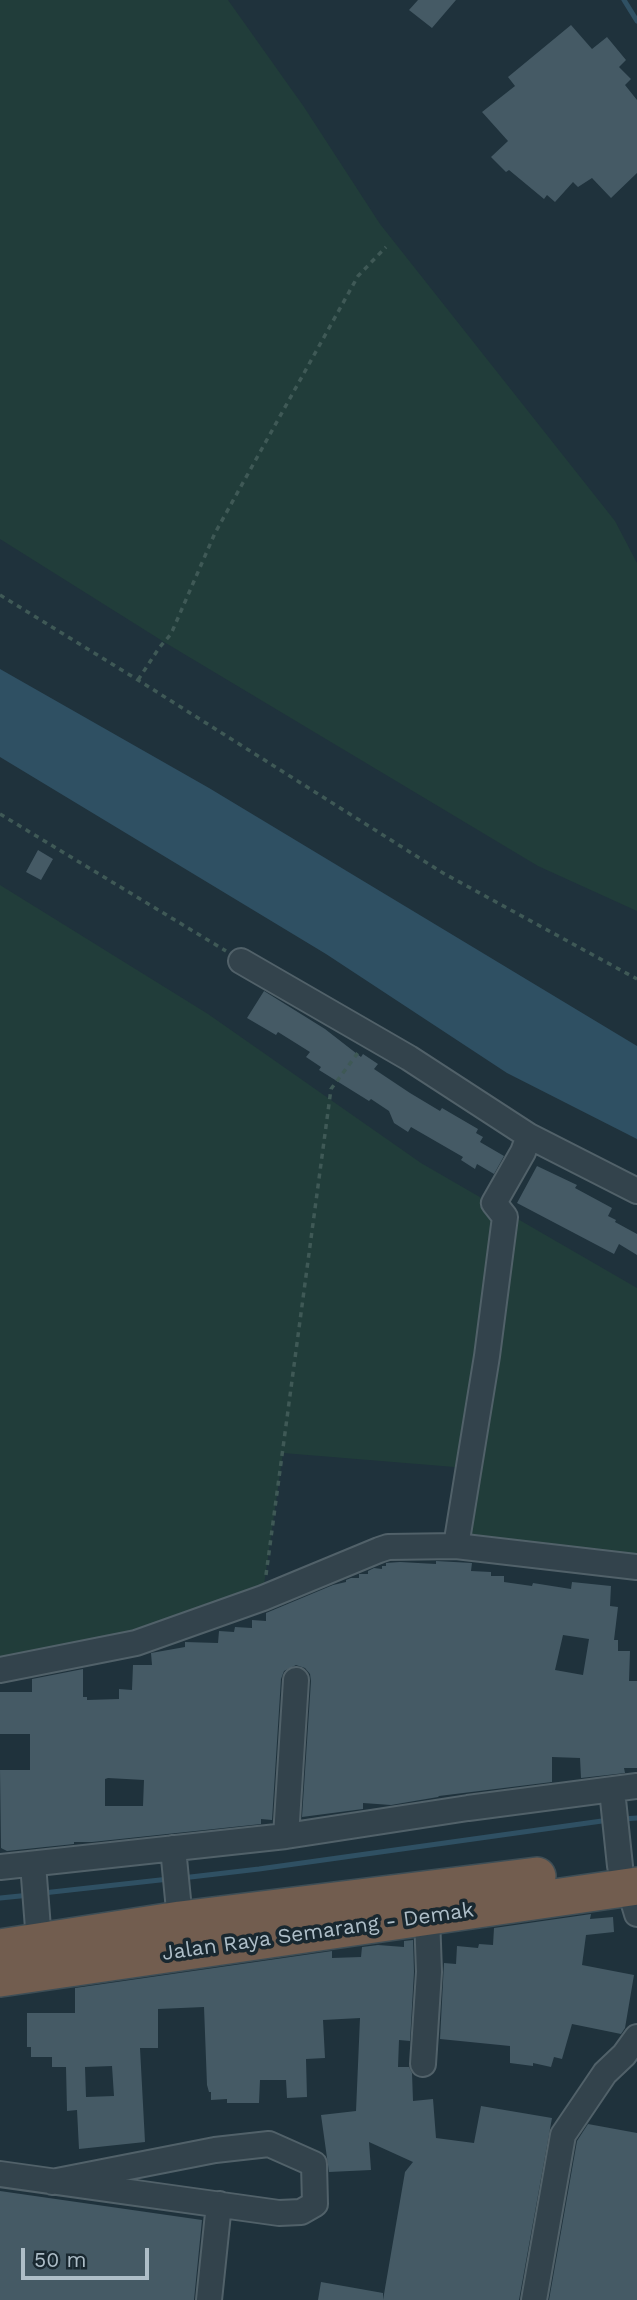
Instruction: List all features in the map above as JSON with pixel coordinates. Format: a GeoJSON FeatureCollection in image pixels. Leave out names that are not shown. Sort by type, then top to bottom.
{"type":"FeatureCollection","features":[{"type":"Feature","properties":{"kind":"highway","name":"Jalan Raya Semarang - Demak"},"geometry":{"type":"LineString","coordinates":[[0,1948],[39,1931],[179,1913],[426,1888],[630,1877]]}},
{"type":"Feature","properties":{"kind":"highway","name":"Jalan Raya Semarang - Demak"},"geometry":{"type":"LineString","coordinates":[[0,1978],[427,1916],[630,1877]]}},
{"type":"Feature","properties":{"kind":"street"},"geometry":{"type":"LineString","coordinates":[[241,961],[409,1058],[529,1136],[637,1191]]}},
{"type":"Feature","properties":{"kind":"street"},"geometry":{"type":"LineString","coordinates":[[456,1546],[487,1356],[505,1217],[494,1203],[523,1153],[529,1136]]}},
{"type":"Feature","properties":{"kind":"street"},"geometry":{"type":"LineString","coordinates":[[0,1670],[136,1643],[263,1598],[388,1547],[456,1546],[637,1567]]}},
{"type":"Feature","properties":{"kind":"street"},"geometry":{"type":"LineString","coordinates":[[286,1836],[296,1680]]}},
{"type":"Feature","properties":{"kind":"street"},"geometry":{"type":"LineString","coordinates":[[0,1867],[34,1869],[174,1855],[468,1808],[613,1797],[637,1786]]}},
{"type":"Feature","properties":{"kind":"street"},"geometry":{"type":"LineString","coordinates":[[613,1797],[630,1877]]}},
{"type":"Feature","properties":{"kind":"street"},"geometry":{"type":"LineString","coordinates":[[174,1855],[179,1913]]}},
{"type":"Feature","properties":{"kind":"street"},"geometry":{"type":"LineString","coordinates":[[34,1869],[39,1931]]}},
{"type":"Feature","properties":{"kind":"street"},"geometry":{"type":"LineString","coordinates":[[423,2064],[429,1972],[427,1916]]}},
{"type":"Feature","properties":{"kind":"street"},"geometry":{"type":"LineString","coordinates":[[534,2300],[563,2134],[605,2073],[624,2055],[637,2037]]}},
{"type":"Feature","properties":{"kind":"street"},"geometry":{"type":"LineString","coordinates":[[0,2174],[52,2182],[279,2213],[301,2212],[315,2204],[314,2164],[269,2144],[215,2150],[52,2182]]}},
{"type":"Feature","properties":{"kind":"street"},"geometry":{"type":"LineString","coordinates":[[209,2300],[219,2204]]}},
{"type":"Feature","properties":{"kind":"path"},"geometry":{"type":"LineString","coordinates":[[138,680],[171,634],[215,533],[358,276],[386,247]]}},
{"type":"Feature","properties":{"kind":"path"},"geometry":{"type":"LineString","coordinates":[[0,596],[443,873],[637,979]]}},
{"type":"Feature","properties":{"kind":"path"},"geometry":{"type":"LineString","coordinates":[[0,814],[241,961]]}},
{"type":"Feature","properties":{"kind":"path"},"geometry":{"type":"LineString","coordinates":[[263,1598],[331,1089],[360,1050]]}},
{"type":"Feature","properties":{"kind":"green space"},"geometry":{"type":"Polygon","coordinates":[[[0,0],[228,0],[304,107],[380,224],[615,521],[637,563],[637,911],[538,866],[164,642],[0,539],[0,0]]]}},
{"type":"Feature","properties":{"kind":"green space"},"geometry":{"type":"Polygon","coordinates":[[[0,885],[208,1014],[421,1163],[637,1288],[637,1558],[469,1540],[479,1469],[283,1453],[263,1592],[144,1638],[0,1665],[0,885]]]}},
{"type":"Feature","properties":{"kind":"water"},"geometry":{"type":"Polygon","coordinates":[[[0,669],[209,788],[637,1046],[637,1139],[507,1073],[326,954],[0,757],[0,669]]]}},
{"type":"Feature","properties":{"kind":"building"},"geometry":{"type":"Polygon","coordinates":[[[418,0],[456,0],[432,28],[409,10],[418,0]]]}},
{"type":"Feature","properties":{"kind":"building"},"geometry":{"type":"Polygon","coordinates":[[[571,25],[592,49],[607,37],[626,60],[619,67],[631,79],[625,85],[637,100],[637,173],[611,198],[592,178],[578,187],[573,182],[555,202],[547,195],[544,199],[509,170],[506,172],[491,157],[508,141],[482,112],[515,86],[508,77],[571,25]]]}},
{"type":"Feature","properties":{"kind":"building"},"geometry":{"type":"Polygon","coordinates":[[[38,850],[53,859],[41,880],[26,872],[38,850]]]}},
{"type":"Feature","properties":{"kind":"building"},"geometry":{"type":"Polygon","coordinates":[[[264,991],[325,1029],[361,1057],[363,1054],[378,1064],[374,1069],[410,1093],[478,1129],[476,1133],[483,1137],[480,1142],[504,1156],[494,1174],[477,1164],[475,1169],[461,1160],[463,1157],[411,1127],[408,1132],[394,1123],[389,1111],[319,1070],[321,1067],[306,1057],[310,1052],[278,1032],[276,1035],[247,1018],[264,991]]]}},
{"type":"Feature","properties":{"kind":"building"},"geometry":{"type":"Polygon","coordinates":[[[537,1166],[577,1185],[575,1188],[612,1208],[608,1216],[637,1234],[637,1255],[619,1244],[614,1254],[517,1203],[537,1166]]]}},
{"type":"Feature","properties":{"kind":"building"},"geometry":{"type":"Polygon","coordinates":[[[436,1561],[472,1563],[471,1571],[491,1572],[491,1576],[504,1576],[504,1582],[532,1586],[533,1583],[571,1589],[572,1582],[611,1586],[610,1606],[618,1607],[614,1640],[618,1640],[618,1651],[630,1651],[629,1681],[637,1681],[637,1768],[624,1768],[625,1773],[581,1778],[580,1758],[552,1757],[552,1782],[439,1796],[391,1805],[363,1803],[363,1809],[302,1817],[311,1681],[305,1668],[296,1665],[284,1671],[281,1679],[272,1820],[261,1819],[261,1824],[7,1851],[1,1848],[0,1770],[30,1770],[30,1734],[0,1734],[0,1692],[32,1692],[32,1679],[83,1669],[83,1697],[87,1697],[87,1700],[119,1699],[119,1689],[132,1690],[133,1665],[152,1665],[151,1653],[185,1647],[185,1642],[218,1643],[219,1631],[234,1632],[235,1627],[252,1628],[252,1620],[266,1621],[266,1613],[351,1578],[359,1578],[359,1574],[368,1574],[368,1571],[374,1568],[382,1569],[386,1563],[436,1564],[436,1561]],[[563,1635],[555,1670],[583,1675],[589,1639],[563,1635]],[[105,1779],[105,1806],[143,1806],[144,1780],[105,1779]]]}},
{"type":"Feature","properties":{"kind":"building"},"geometry":{"type":"Polygon","coordinates":[[[591,1914],[590,1919],[613,1917],[614,1932],[586,1935],[582,1965],[634,1975],[625,2028],[621,2034],[572,2024],[562,2059],[554,2057],[551,2067],[533,2063],[533,2066],[510,2063],[510,2046],[440,2039],[444,1963],[456,1964],[457,1946],[478,1948],[479,1944],[493,1945],[494,1928],[591,1914]]]}},
{"type":"Feature","properties":{"kind":"building"},"geometry":{"type":"Polygon","coordinates":[[[413,1940],[414,1972],[410,2041],[399,2040],[398,2067],[409,2067],[412,2073],[413,2101],[433,2099],[436,2138],[474,2143],[481,2106],[552,2118],[519,2300],[383,2300],[405,2172],[413,2162],[369,2142],[371,2170],[329,2172],[321,2115],[356,2111],[360,2018],[323,2020],[325,2058],[306,2059],[307,2097],[287,2098],[286,2080],[260,2080],[259,2103],[227,2103],[227,2099],[211,2100],[207,2085],[204,2007],[158,2009],[158,2048],[140,2048],[145,2142],[79,2149],[77,2110],[67,2111],[66,2067],[52,2067],[52,2057],[31,2057],[31,2047],[27,2047],[27,2013],[75,2013],[75,1988],[332,1951],[332,1958],[361,1957],[362,1947],[404,1947],[404,1941],[413,1940]],[[112,2066],[85,2067],[86,2097],[114,2096],[112,2066]]]}},
{"type":"Feature","properties":{"kind":"building"},"geometry":{"type":"Polygon","coordinates":[[[588,2124],[637,2133],[637,2300],[549,2300],[577,2141],[588,2124]]]}},
{"type":"Feature","properties":{"kind":"building"},"geometry":{"type":"Polygon","coordinates":[[[0,2191],[202,2220],[194,2300],[0,2300],[0,2191]]]}},
{"type":"Feature","properties":{"kind":"building"},"geometry":{"type":"Polygon","coordinates":[[[321,2282],[383,2293],[383,2300],[318,2300],[321,2282]]]}},
{"type":"Feature","properties":{"kind":"waterway"},"geometry":{"type":"LineString","coordinates":[[624,0],[637,21]]}},
{"type":"Feature","properties":{"kind":"waterway"},"geometry":{"type":"LineString","coordinates":[[623,1819],[637,1818]]}},
{"type":"Feature","properties":{"kind":"waterway"},"geometry":{"type":"LineString","coordinates":[[182,1878],[609,1820]]}},
{"type":"Feature","properties":{"kind":"waterway"},"geometry":{"type":"LineString","coordinates":[[43,1893],[169,1879]]}},
{"type":"Feature","properties":{"kind":"waterway"},"geometry":{"type":"LineString","coordinates":[[0,1898],[30,1895]]}}]}
